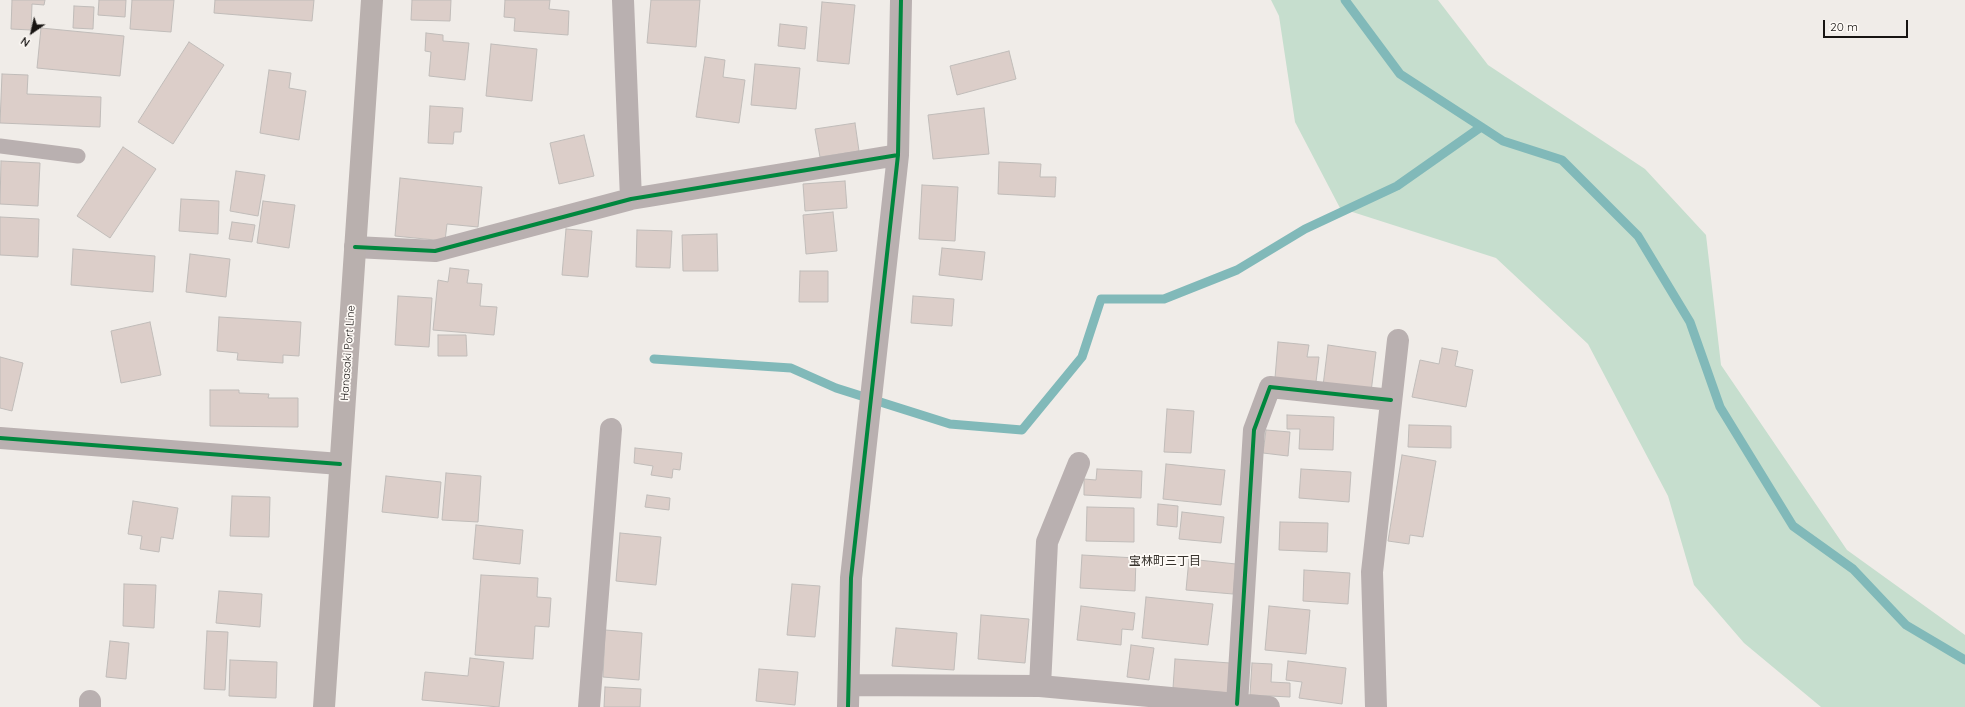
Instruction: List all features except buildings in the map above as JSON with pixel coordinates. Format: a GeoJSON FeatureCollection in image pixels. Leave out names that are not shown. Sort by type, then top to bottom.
{"type":"FeatureCollection","features":[{"type":"Feature","properties":{"kind":"main road","name":"Hanasaki Port Line"},"geometry":{"type":"LineString","coordinates":[[324,707],[372,0]]}},
{"type":"Feature","properties":{"kind":"street"},"geometry":{"type":"LineString","coordinates":[[623,0],[631,199]]}},
{"type":"Feature","properties":{"kind":"street"},"geometry":{"type":"LineString","coordinates":[[848,707],[850,685],[851,578],[898,155],[901,0]]}},
{"type":"Feature","properties":{"kind":"street"},"geometry":{"type":"LineString","coordinates":[[355,248],[435,251],[631,199],[898,155]]}},
{"type":"Feature","properties":{"kind":"street"},"geometry":{"type":"LineString","coordinates":[[1376,707],[1372,572],[1398,340]]}},
{"type":"Feature","properties":{"kind":"street"},"geometry":{"type":"LineString","coordinates":[[1237,704],[1254,430],[1270,387],[1391,400]]}},
{"type":"Feature","properties":{"kind":"street"},"geometry":{"type":"LineString","coordinates":[[588,707],[611,428]]}},
{"type":"Feature","properties":{"kind":"street"},"geometry":{"type":"LineString","coordinates":[[0,438],[340,464]]}},
{"type":"Feature","properties":{"kind":"street"},"geometry":{"type":"LineString","coordinates":[[1040,686],[1047,542],[1078,463]]}},
{"type":"Feature","properties":{"kind":"street"},"geometry":{"type":"LineString","coordinates":[[850,685],[1040,686],[1269,707]]}},
{"type":"Feature","properties":{"kind":"lane"},"geometry":{"type":"LineString","coordinates":[[0,146],[78,156]]}},
{"type":"Feature","properties":{"kind":"green space"},"geometry":{"type":"Polygon","coordinates":[[[1271,0],[1438,0],[1488,65],[1645,169],[1706,235],[1721,365],[1847,550],[1965,635],[1965,707],[1821,707],[1744,643],[1694,585],[1668,496],[1588,344],[1496,258],[1340,208],[1295,122],[1279,16],[1271,0]]]}},
{"type":"Feature","properties":{"kind":"waterway"},"geometry":{"type":"LineString","coordinates":[[1345,0],[1400,74],[1503,141],[1562,160],[1638,236],[1690,322],[1720,407],[1793,526],[1853,569],[1906,625],[1965,660]]}},
{"type":"Feature","properties":{"kind":"waterway"},"geometry":{"type":"LineString","coordinates":[[654,359],[791,368],[836,388],[950,424],[1022,430],[1082,357],[1101,299],[1164,299],[1237,270],[1305,229],[1397,186],[1481,127]]}},
{"type":"Feature","properties":{"kind":"cycle path"},"geometry":{"type":"LineString","coordinates":[[848,707],[851,578],[898,155],[901,0]]}},
{"type":"Feature","properties":{"kind":"cycle path"},"geometry":{"type":"LineString","coordinates":[[355,247],[435,251],[631,199],[898,155]]}},
{"type":"Feature","properties":{"kind":"cycle path"},"geometry":{"type":"LineString","coordinates":[[1237,704],[1254,430],[1270,387],[1391,400]]}},
{"type":"Feature","properties":{"kind":"cycle path"},"geometry":{"type":"LineString","coordinates":[[0,438],[340,464]]}},
{"type":"Feature","properties":{"kind":"district","name":"宝林町三丁目"},"geometry":{"type":"Point","coordinates":[1165,561]}}]}
